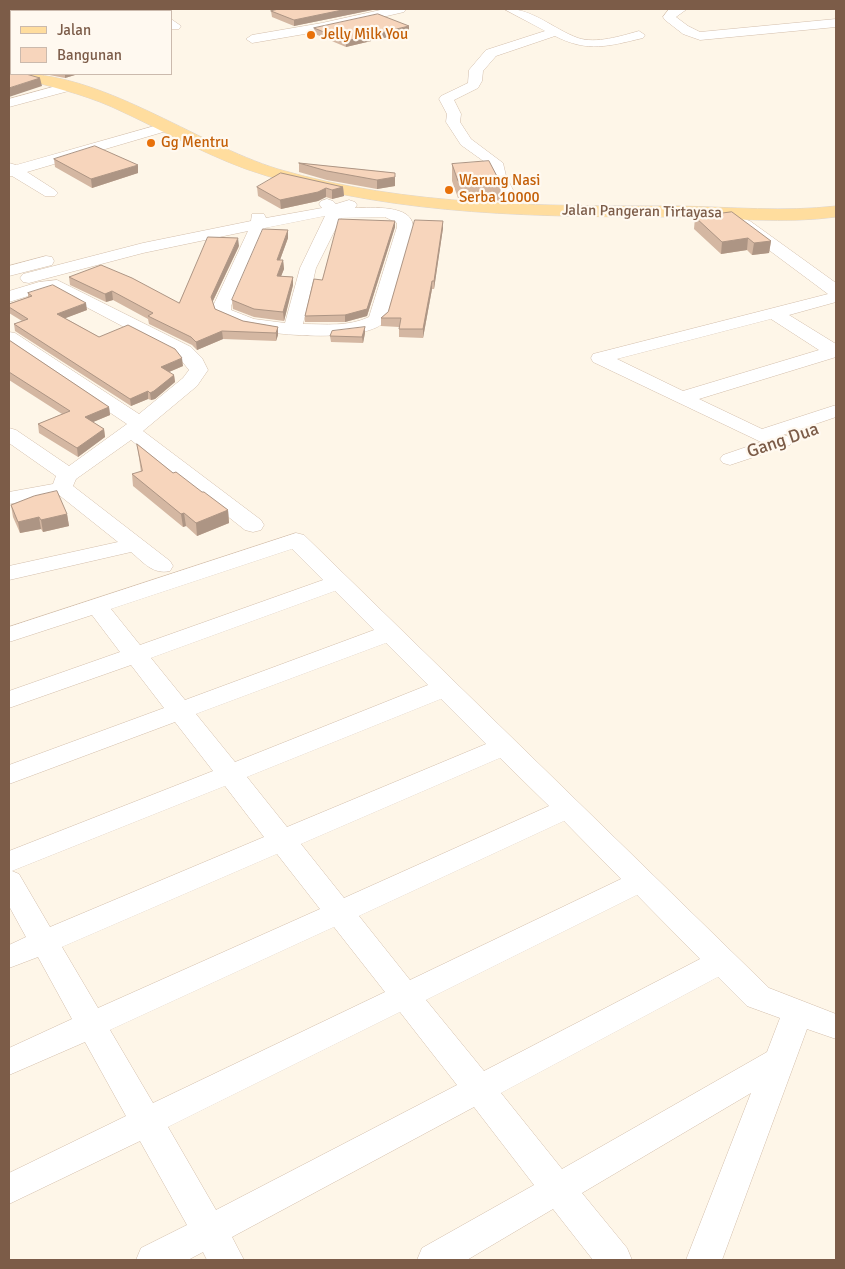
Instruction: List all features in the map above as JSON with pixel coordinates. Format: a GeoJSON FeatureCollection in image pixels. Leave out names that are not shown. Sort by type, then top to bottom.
{"type":"FeatureCollection","features":[{"type":"Feature","properties":{"kind":"main road","name":"Jalan Pangeran Tirtayasa"},"geometry":{"type":"LineString","coordinates":[[24,75],[70,86],[112,102],[216,151],[261,168],[368,196],[515,210],[787,215],[836,212]]}},
{"type":"Feature","properties":{"kind":"street"},"geometry":{"type":"LineString","coordinates":[[252,39],[322,27],[400,9]]}},
{"type":"Feature","properties":{"kind":"street"},"geometry":{"type":"LineString","coordinates":[[510,9],[576,42],[598,44],[639,35]]}},
{"type":"Feature","properties":{"kind":"street"},"geometry":{"type":"LineString","coordinates":[[681,9],[673,12],[669,17],[677,25],[693,35],[700,36],[836,23]]}},
{"type":"Feature","properties":{"kind":"street"},"geometry":{"type":"LineString","coordinates":[[515,210],[498,176],[496,163],[466,142],[453,122],[454,114],[446,99],[473,85],[476,70],[490,53],[556,32]]}},
{"type":"Feature","properties":{"kind":"street"},"geometry":{"type":"LineString","coordinates":[[9,103],[70,86]]}},
{"type":"Feature","properties":{"kind":"street"},"geometry":{"type":"LineString","coordinates":[[11,170],[165,126]]}},
{"type":"Feature","properties":{"kind":"street"},"geometry":{"type":"LineString","coordinates":[[11,170],[50,193]]}},
{"type":"Feature","properties":{"kind":"street"},"geometry":{"type":"LineString","coordinates":[[10,282],[149,241],[332,209],[368,196]]}},
{"type":"Feature","properties":{"kind":"street"},"geometry":{"type":"LineString","coordinates":[[258,221],[222,306],[223,313],[234,320],[259,327],[347,330],[361,328],[377,320],[405,227],[405,221],[388,212],[332,209]]}},
{"type":"Feature","properties":{"kind":"street"},"geometry":{"type":"LineString","coordinates":[[293,328],[308,268],[332,209]]}},
{"type":"Feature","properties":{"kind":"street"},"geometry":{"type":"LineString","coordinates":[[730,214],[836,291]]}},
{"type":"Feature","properties":{"kind":"street"},"geometry":{"type":"LineString","coordinates":[[9,498],[66,482],[190,382],[199,370],[195,362],[184,351],[57,285],[39,287],[10,282]]}},
{"type":"Feature","properties":{"kind":"street"},"geometry":{"type":"LineString","coordinates":[[836,296],[600,358],[684,397],[761,436],[836,411]]}},
{"type":"Feature","properties":{"kind":"street"},"geometry":{"type":"LineString","coordinates":[[774,313],[835,352]]}},
{"type":"Feature","properties":{"kind":"street"},"geometry":{"type":"LineString","coordinates":[[9,337],[135,427],[253,525]]}},
{"type":"Feature","properties":{"kind":"street"},"geometry":{"type":"LineString","coordinates":[[684,397],[835,352]]}},
{"type":"Feature","properties":{"kind":"street","name":"Gang Dua"},"geometry":{"type":"LineString","coordinates":[[730,459],[836,422]]}},
{"type":"Feature","properties":{"kind":"street"},"geometry":{"type":"LineString","coordinates":[[9,434],[66,482],[134,545],[162,566]]}},
{"type":"Feature","properties":{"kind":"street"},"geometry":{"type":"LineString","coordinates":[[9,635],[296,540],[758,997],[836,1026]]}},
{"type":"Feature","properties":{"kind":"street"},"geometry":{"type":"LineString","coordinates":[[9,573],[134,545]]}},
{"type":"Feature","properties":{"kind":"street"},"geometry":{"type":"LineString","coordinates":[[9,700],[339,582]]}},
{"type":"Feature","properties":{"kind":"street"},"geometry":{"type":"LineString","coordinates":[[97,606],[614,1260]]}},
{"type":"Feature","properties":{"kind":"street"},"geometry":{"type":"LineString","coordinates":[[9,775],[389,633]]}},
{"type":"Feature","properties":{"kind":"street"},"geometry":{"type":"LineString","coordinates":[[9,862],[445,688]]}},
{"type":"Feature","properties":{"kind":"street"},"geometry":{"type":"LineString","coordinates":[[9,957],[504,746]]}},
{"type":"Feature","properties":{"kind":"street"},"geometry":{"type":"LineString","coordinates":[[9,1062],[567,809]]}},
{"type":"Feature","properties":{"kind":"street"},"geometry":{"type":"LineString","coordinates":[[9,881],[226,1260]]}},
{"type":"Feature","properties":{"kind":"street"},"geometry":{"type":"LineString","coordinates":[[9,1189],[641,881]]}},
{"type":"Feature","properties":{"kind":"street"},"geometry":{"type":"LineString","coordinates":[[154,1260],[722,961]]}},
{"type":"Feature","properties":{"kind":"street"},"geometry":{"type":"LineString","coordinates":[[704,1260],[798,1012]]}},
{"type":"Feature","properties":{"kind":"street"},"geometry":{"type":"LineString","coordinates":[[435,1260],[780,1060]]}},
{"type":"Feature","properties":{"kind":"building"},"geometry":{"type":"Polygon","coordinates":[[[29,9],[70,10],[30,10],[29,9]]]}},
{"type":"Feature","properties":{"kind":"building"},"geometry":{"type":"Polygon","coordinates":[[[279,9],[347,9],[294,20],[271,11],[279,9]]]}},
{"type":"Feature","properties":{"kind":"building"},"geometry":{"type":"Polygon","coordinates":[[[378,14],[409,26],[346,41],[314,28],[378,14]]]}},
{"type":"Feature","properties":{"kind":"building"},"geometry":{"type":"Polygon","coordinates":[[[9,17],[10,65],[9,66],[9,17]]]}},
{"type":"Feature","properties":{"kind":"building"},"geometry":{"type":"Polygon","coordinates":[[[9,66],[10,75],[30,75],[40,78],[9,88],[9,66]]]}},
{"type":"Feature","properties":{"kind":"building"},"geometry":{"type":"Polygon","coordinates":[[[95,146],[138,165],[91,179],[54,159],[95,146]]]}},
{"type":"Feature","properties":{"kind":"building"},"geometry":{"type":"Polygon","coordinates":[[[489,161],[501,184],[458,181],[452,164],[489,161]]]}},
{"type":"Feature","properties":{"kind":"building"},"geometry":{"type":"Polygon","coordinates":[[[299,163],[395,173],[395,177],[377,180],[327,171],[299,163]]]}},
{"type":"Feature","properties":{"kind":"building"},"geometry":{"type":"Polygon","coordinates":[[[281,173],[343,187],[332,190],[326,188],[318,192],[280,200],[257,187],[281,173]]]}},
{"type":"Feature","properties":{"kind":"building"},"geometry":{"type":"Polygon","coordinates":[[[732,212],[771,241],[754,243],[748,238],[722,242],[695,217],[732,212]]]}},
{"type":"Feature","properties":{"kind":"building"},"geometry":{"type":"Polygon","coordinates":[[[339,219],[395,221],[367,309],[345,315],[305,316],[314,279],[322,280],[339,219]]]}},
{"type":"Feature","properties":{"kind":"building"},"geometry":{"type":"Polygon","coordinates":[[[415,220],[443,221],[434,281],[432,281],[423,329],[399,329],[401,318],[381,318],[388,312],[415,220]]]}},
{"type":"Feature","properties":{"kind":"building"},"geometry":{"type":"Polygon","coordinates":[[[263,229],[288,230],[277,260],[283,260],[277,276],[293,277],[283,312],[254,309],[232,300],[263,229]]]}},
{"type":"Feature","properties":{"kind":"building"},"geometry":{"type":"Polygon","coordinates":[[[208,237],[238,238],[211,297],[215,309],[243,321],[278,327],[276,333],[222,331],[196,342],[191,337],[148,316],[153,313],[112,291],[105,294],[69,277],[101,265],[132,278],[179,303],[208,237]]]}},
{"type":"Feature","properties":{"kind":"building"},"geometry":{"type":"Polygon","coordinates":[[[53,285],[86,303],[57,314],[99,337],[128,325],[175,349],[182,358],[161,367],[174,375],[154,391],[150,393],[148,391],[130,399],[14,324],[28,319],[9,307],[9,304],[32,296],[28,293],[53,285]]]}},
{"type":"Feature","properties":{"kind":"building"},"geometry":{"type":"Polygon","coordinates":[[[365,327],[362,337],[330,336],[332,331],[365,327]]]}},
{"type":"Feature","properties":{"kind":"building"},"geometry":{"type":"Polygon","coordinates":[[[9,340],[109,407],[85,417],[104,429],[77,448],[38,424],[70,411],[9,372],[9,340]]]}},
{"type":"Feature","properties":{"kind":"building"},"geometry":{"type":"Polygon","coordinates":[[[137,444],[173,473],[176,472],[228,510],[196,523],[184,513],[181,514],[132,474],[142,471],[137,444]]]}},
{"type":"Feature","properties":{"kind":"building"},"geometry":{"type":"Polygon","coordinates":[[[57,491],[67,514],[41,520],[39,517],[18,522],[11,505],[34,496],[57,491]]]}},
{"type":"Feature","properties":{"kind":"place","name":"Jelly Milk You"},"geometry":{"type":"Point","coordinates":[311,35]}},
{"type":"Feature","properties":{"kind":"place","name":"Gg Mentru"},"geometry":{"type":"Point","coordinates":[151,143]}},
{"type":"Feature","properties":{"kind":"place","name":"Warung Nasi Serba 10000"},"geometry":{"type":"Point","coordinates":[449,190]}}]}
